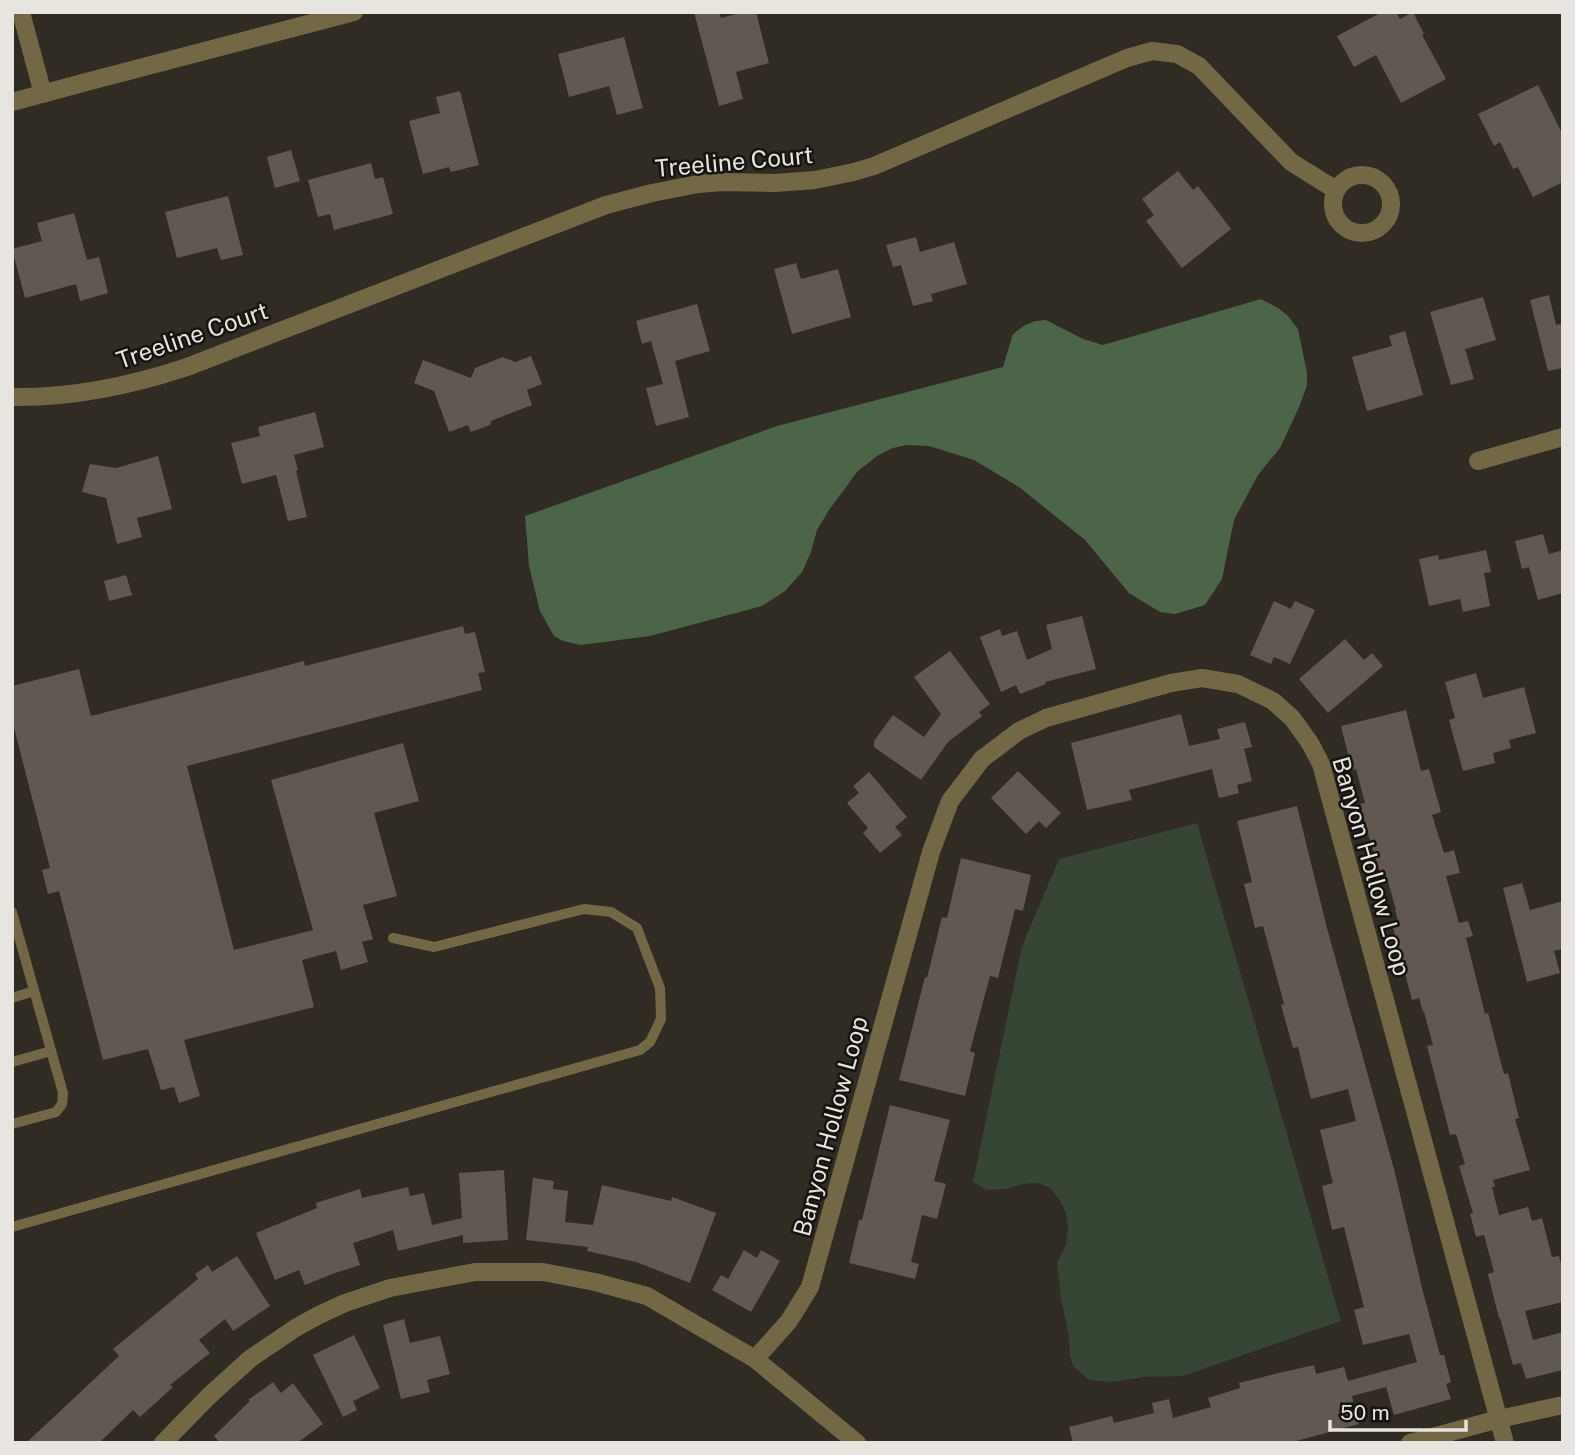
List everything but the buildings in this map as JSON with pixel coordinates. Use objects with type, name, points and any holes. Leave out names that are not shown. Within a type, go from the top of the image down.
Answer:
[{"type":"street","points":[[21,12],[43,94]]},
{"type":"street","points":[[12,102],[354,12]]},
{"type":"street","name":"Treeline Court","points":[[12,397],[59,396],[105,390],[156,377],[606,205],[652,192],[722,182],[775,183],[815,180],[864,169],[1127,58],[1152,51],[1177,54],[1199,66],[1292,162],[1336,190]]},
{"type":"street","points":[[1478,461],[1563,438]]},
{"type":"street","name":"Banyon Hollow Loop","points":[[755,1359],[789,1321],[810,1287],[931,852],[950,801],[982,759],[1019,731],[1037,722],[1171,683],[1202,678],[1238,684],[1273,701],[1292,718],[1321,764],[1505,1443]]},
{"type":"street","points":[[163,1443],[230,1376],[251,1358],[297,1327],[345,1303],[368,1295],[414,1282],[475,1272],[543,1272],[648,1296],[755,1359],[856,1443]]},
{"type":"street","points":[[1410,1443],[1563,1405]]},
{"type":"lane","points":[[12,1227],[639,1050],[650,1042],[661,1019],[660,988],[637,928],[611,912],[584,909],[434,947],[393,938]]},
{"type":"lane","points":[[12,912],[18,933],[17,949],[34,991],[63,1093],[62,1104],[55,1112],[12,1124]]},
{"type":"lane","points":[[12,998],[34,991]]},
{"type":"lane","points":[[12,1062],[51,1051]]},
{"type":"green space","points":[[1261,299],[1288,316],[1298,329],[1307,385],[1280,448],[1258,475],[1234,520],[1222,579],[1205,605],[1175,614],[1160,612],[1129,593],[1085,540],[1019,487],[974,460],[929,446],[907,445],[877,456],[857,472],[817,530],[802,572],[785,591],[762,606],[650,636],[581,645],[554,636],[540,611],[529,566],[525,516],[777,426],[1003,367],[1013,334],[1035,321],[1046,320],[1083,339],[1103,345]]},
{"type":"green space","points":[[1197,823],[1341,1321],[1183,1376],[1144,1377],[1112,1382],[1089,1380],[1073,1366],[1070,1356],[1057,1263],[1066,1245],[1068,1227],[1060,1200],[1050,1188],[1038,1183],[987,1190],[973,1182],[1022,946],[1059,859]]}]
